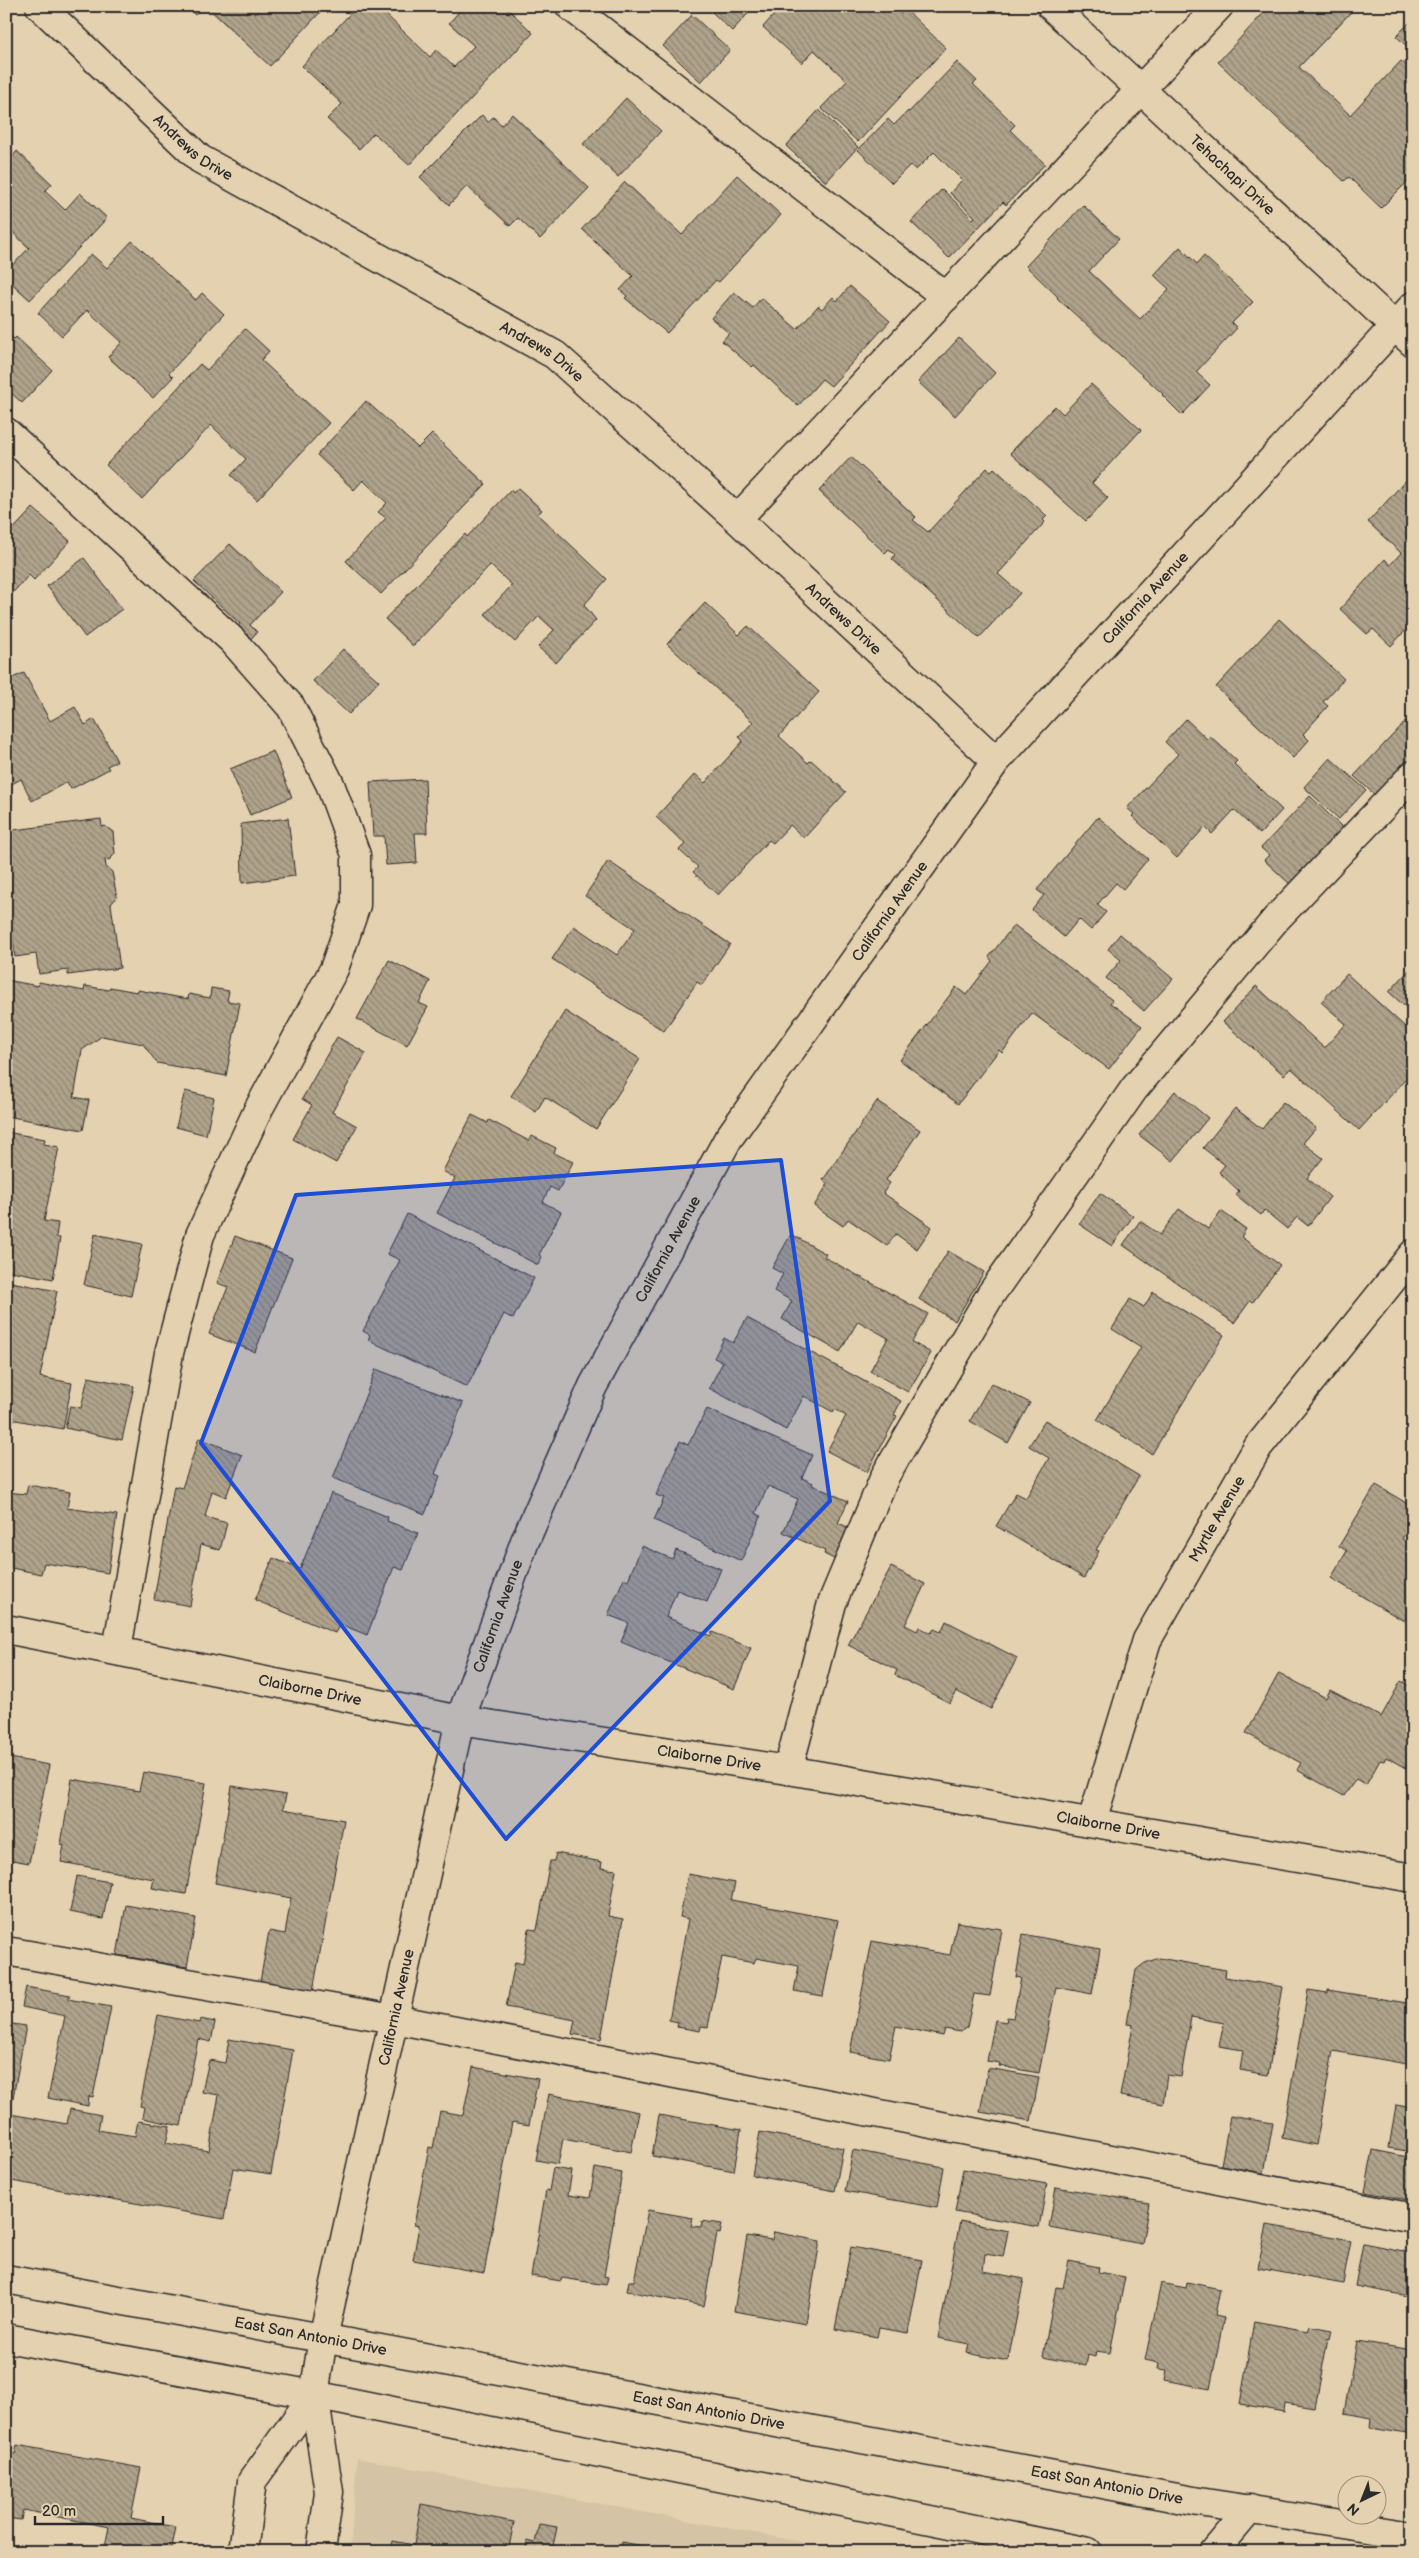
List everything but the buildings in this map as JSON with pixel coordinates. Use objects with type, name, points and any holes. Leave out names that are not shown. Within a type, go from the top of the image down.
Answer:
[{"type":"street","name":"Andrews Drive","points":[[40,6],[200,159],[556,355],[737,519],[996,761]]},
{"type":"street","points":[[570,6],[946,297]]},
{"type":"street","name":"Tehachapi Drive","points":[[1051,6],[1403,334]]},
{"type":"street","points":[[737,519],[1219,6]]},
{"type":"street","name":"California Avenue","points":[[321,2552],[329,2492],[314,2395],[323,2338],[460,1720],[525,1541],[593,1386],[723,1148],[996,761],[1403,334],[1413,306]]},
{"type":"street","points":[[6,432],[233,641],[290,707],[330,784],[356,855],[356,905],[334,969],[258,1110],[200,1235],[169,1354],[117,1649]]},
{"type":"street","points":[[788,1770],[832,1603],[885,1476],[991,1294],[1134,1089],[1276,919],[1413,775]]},
{"type":"street","name":"Myrtle Avenue","points":[[1092,1821],[1147,1640],[1258,1447],[1413,1254]]},
{"type":"street","name":"Claiborne Drive","points":[[6,1628],[460,1720],[788,1770],[1092,1821],[1411,1871]]},
{"type":"street","points":[[6,1951],[394,2019],[1413,2218]]},
{"type":"street","name":"East San Antonio Drive","points":[[6,2278],[1250,2509],[1413,2535]]},
{"type":"street","points":[[6,2338],[314,2395],[1088,2552]]},
{"type":"street","name":"California Avenue","points":[[243,2552],[252,2481],[314,2395]]},
{"type":"street","points":[[1214,2552],[1250,2509]]},
{"type":"highlighted area","points":[[781,1160],[830,1501],[506,1839],[201,1443],[296,1195]]},
{"type":"shaded area","points":[[357,2458],[854,2552],[350,2552]]}]
